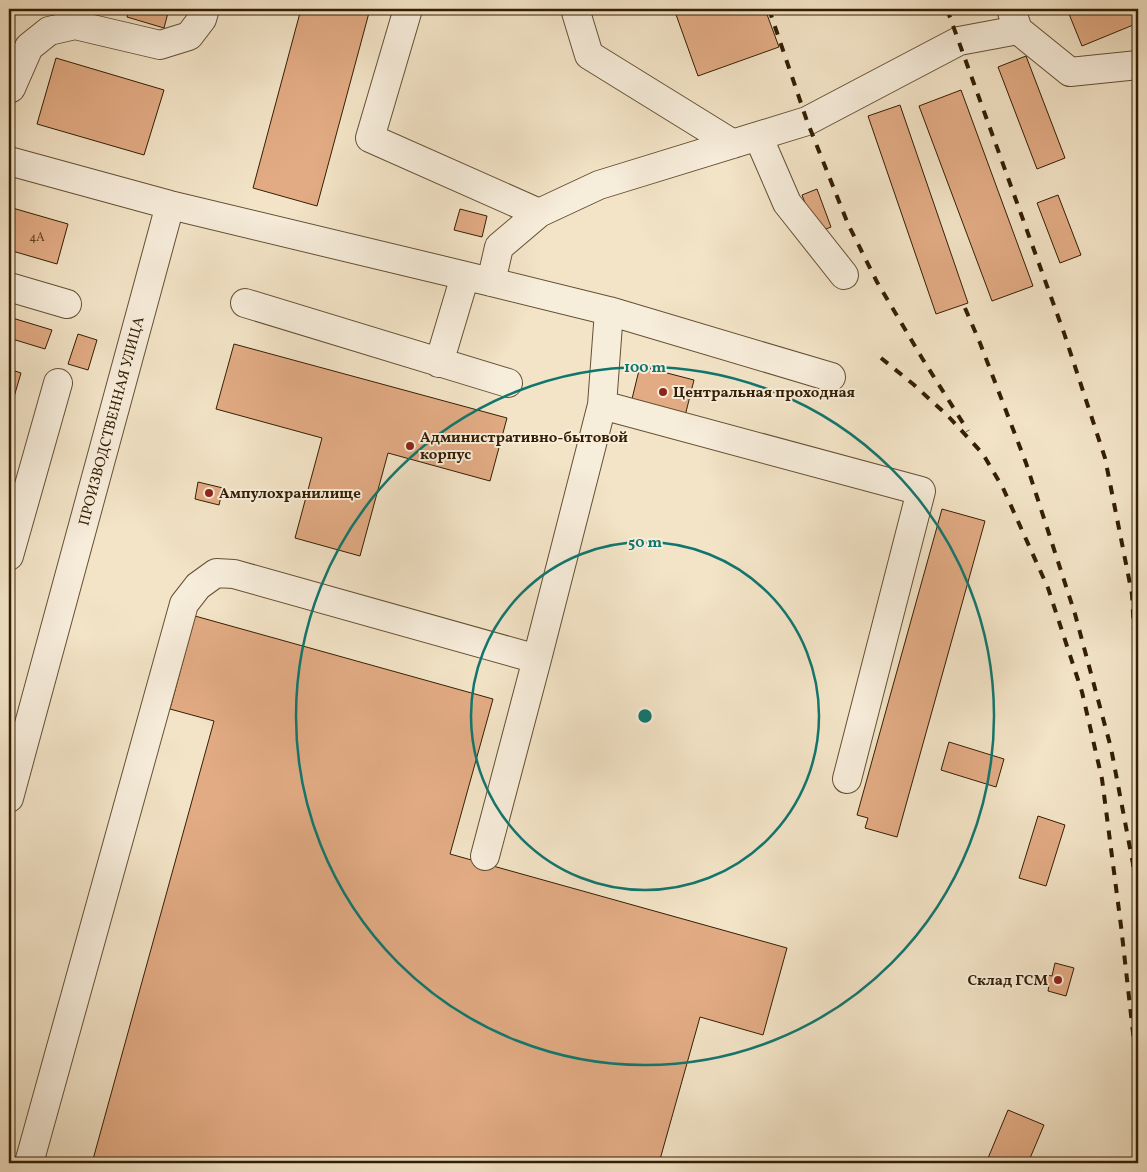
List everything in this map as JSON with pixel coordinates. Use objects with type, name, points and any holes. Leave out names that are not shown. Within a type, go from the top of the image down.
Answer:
[{"type":"street","points":[[9,89],[30,47],[48,31],[75,25],[160,44],[189,36],[202,18],[205,9]]},
{"type":"street","points":[[408,9],[370,138],[539,213]]},
{"type":"street","points":[[576,9],[589,55],[733,144]]},
{"type":"street","points":[[491,282],[499,247],[539,213],[599,185],[807,121],[959,41],[1014,19],[1070,72],[1138,66]]},
{"type":"street","points":[[758,136],[787,203],[844,275]]},
{"type":"street","points":[[9,161],[170,205],[608,312],[830,376]]},
{"type":"street","name":"ПРОИЗВОДСТВЕННАЯ УЛИЦА","points":[[9,798],[170,205]]},
{"type":"street","points":[[439,363],[465,276]]},
{"type":"street","points":[[9,287],[67,304]]},
{"type":"street","points":[[245,304],[508,383]]},
{"type":"street","points":[[485,856],[602,405],[608,312]]},
{"type":"street","points":[[9,556],[58,382]]},
{"type":"street","points":[[602,405],[920,491],[847,779]]},
{"type":"street","points":[[29,1163],[184,604],[198,586],[216,573],[234,574],[537,659]]},
{"type":"building","points":[[129,9],[169,9],[164,28],[127,17]]},
{"type":"building","points":[[301,9],[370,9],[317,206],[253,188]]},
{"type":"building","points":[[674,9],[765,9],[779,47],[698,76]]},
{"type":"building","points":[[1081,9],[1136,9],[1138,23],[1082,46],[1069,14]]},
{"type":"building","points":[[1026,56],[1065,158],[1037,169],[998,67]]},
{"type":"building","points":[[56,58],[164,90],[144,155],[37,124]]},
{"type":"building","points":[[961,90],[1033,286],[992,301],[919,106]]},
{"type":"building","points":[[900,105],[968,303],[936,314],[868,116]]},
{"type":"building","points":[[817,189],[831,227],[816,233],[802,195]]},
{"type":"building","points":[[1058,195],[1081,255],[1060,263],[1037,203]]},
{"type":"building","points":[[9,207],[68,224],[57,264],[9,250]]},
{"type":"building","points":[[460,209],[487,216],[482,237],[454,230]]},
{"type":"building","points":[[9,317],[52,330],[45,349],[9,338]]},
{"type":"building","points":[[78,334],[97,340],[88,370],[68,364]]},
{"type":"building","name":"Административно-бытовой корпус","points":[[234,344],[507,418],[490,481],[388,453],[360,556],[295,538],[322,438],[216,409]]},
{"type":"building","name":"Центральная проходная","points":[[640,366],[694,380],[685,416],[631,403]]},
{"type":"building","points":[[9,369],[21,373],[9,414]]},
{"type":"building","name":"Ампулохранилище","points":[[198,482],[223,488],[219,505],[195,499]]},
{"type":"building","points":[[942,509],[985,521],[897,837],[865,828],[868,818],[857,815]]},
{"type":"building","points":[[195,616],[493,699],[450,854],[787,948],[763,1035],[700,1017],[659,1163],[92,1163],[214,721],[170,709]]},
{"type":"building","points":[[949,742],[1004,759],[996,787],[941,770]]},
{"type":"building","points":[[1038,816],[1065,825],[1046,886],[1019,878]]},
{"type":"building","name":"Склад ГСМ","points":[[1055,963],[1074,968],[1066,996],[1048,991],[1049,985],[1044,983],[1046,975],[1052,976]]},
{"type":"building","points":[[1008,1110],[1044,1125],[1028,1163],[986,1163]]},
{"type":"railway","points":[[769,9],[807,121],[848,224],[877,282],[968,431]]},
{"type":"railway","points":[[947,9],[1064,333],[1105,458],[1132,594],[1138,704]]},
{"type":"railway","points":[[965,308],[1026,463],[1075,614],[1111,748],[1133,864],[1138,933]]},
{"type":"railway","points":[[881,358],[948,416],[983,454],[1003,488],[1048,588],[1082,692],[1102,779],[1138,1077]]},
{"type":"place","name":"Центральная проходная","points":[[663,392]]},
{"type":"place","name":"Административно-бытовой корпус","points":[[410,446]]},
{"type":"place","name":"Ампулохранилище","points":[[209,493]]},
{"type":"place","name":"Склад ГСМ","points":[[1058,980]]}]
